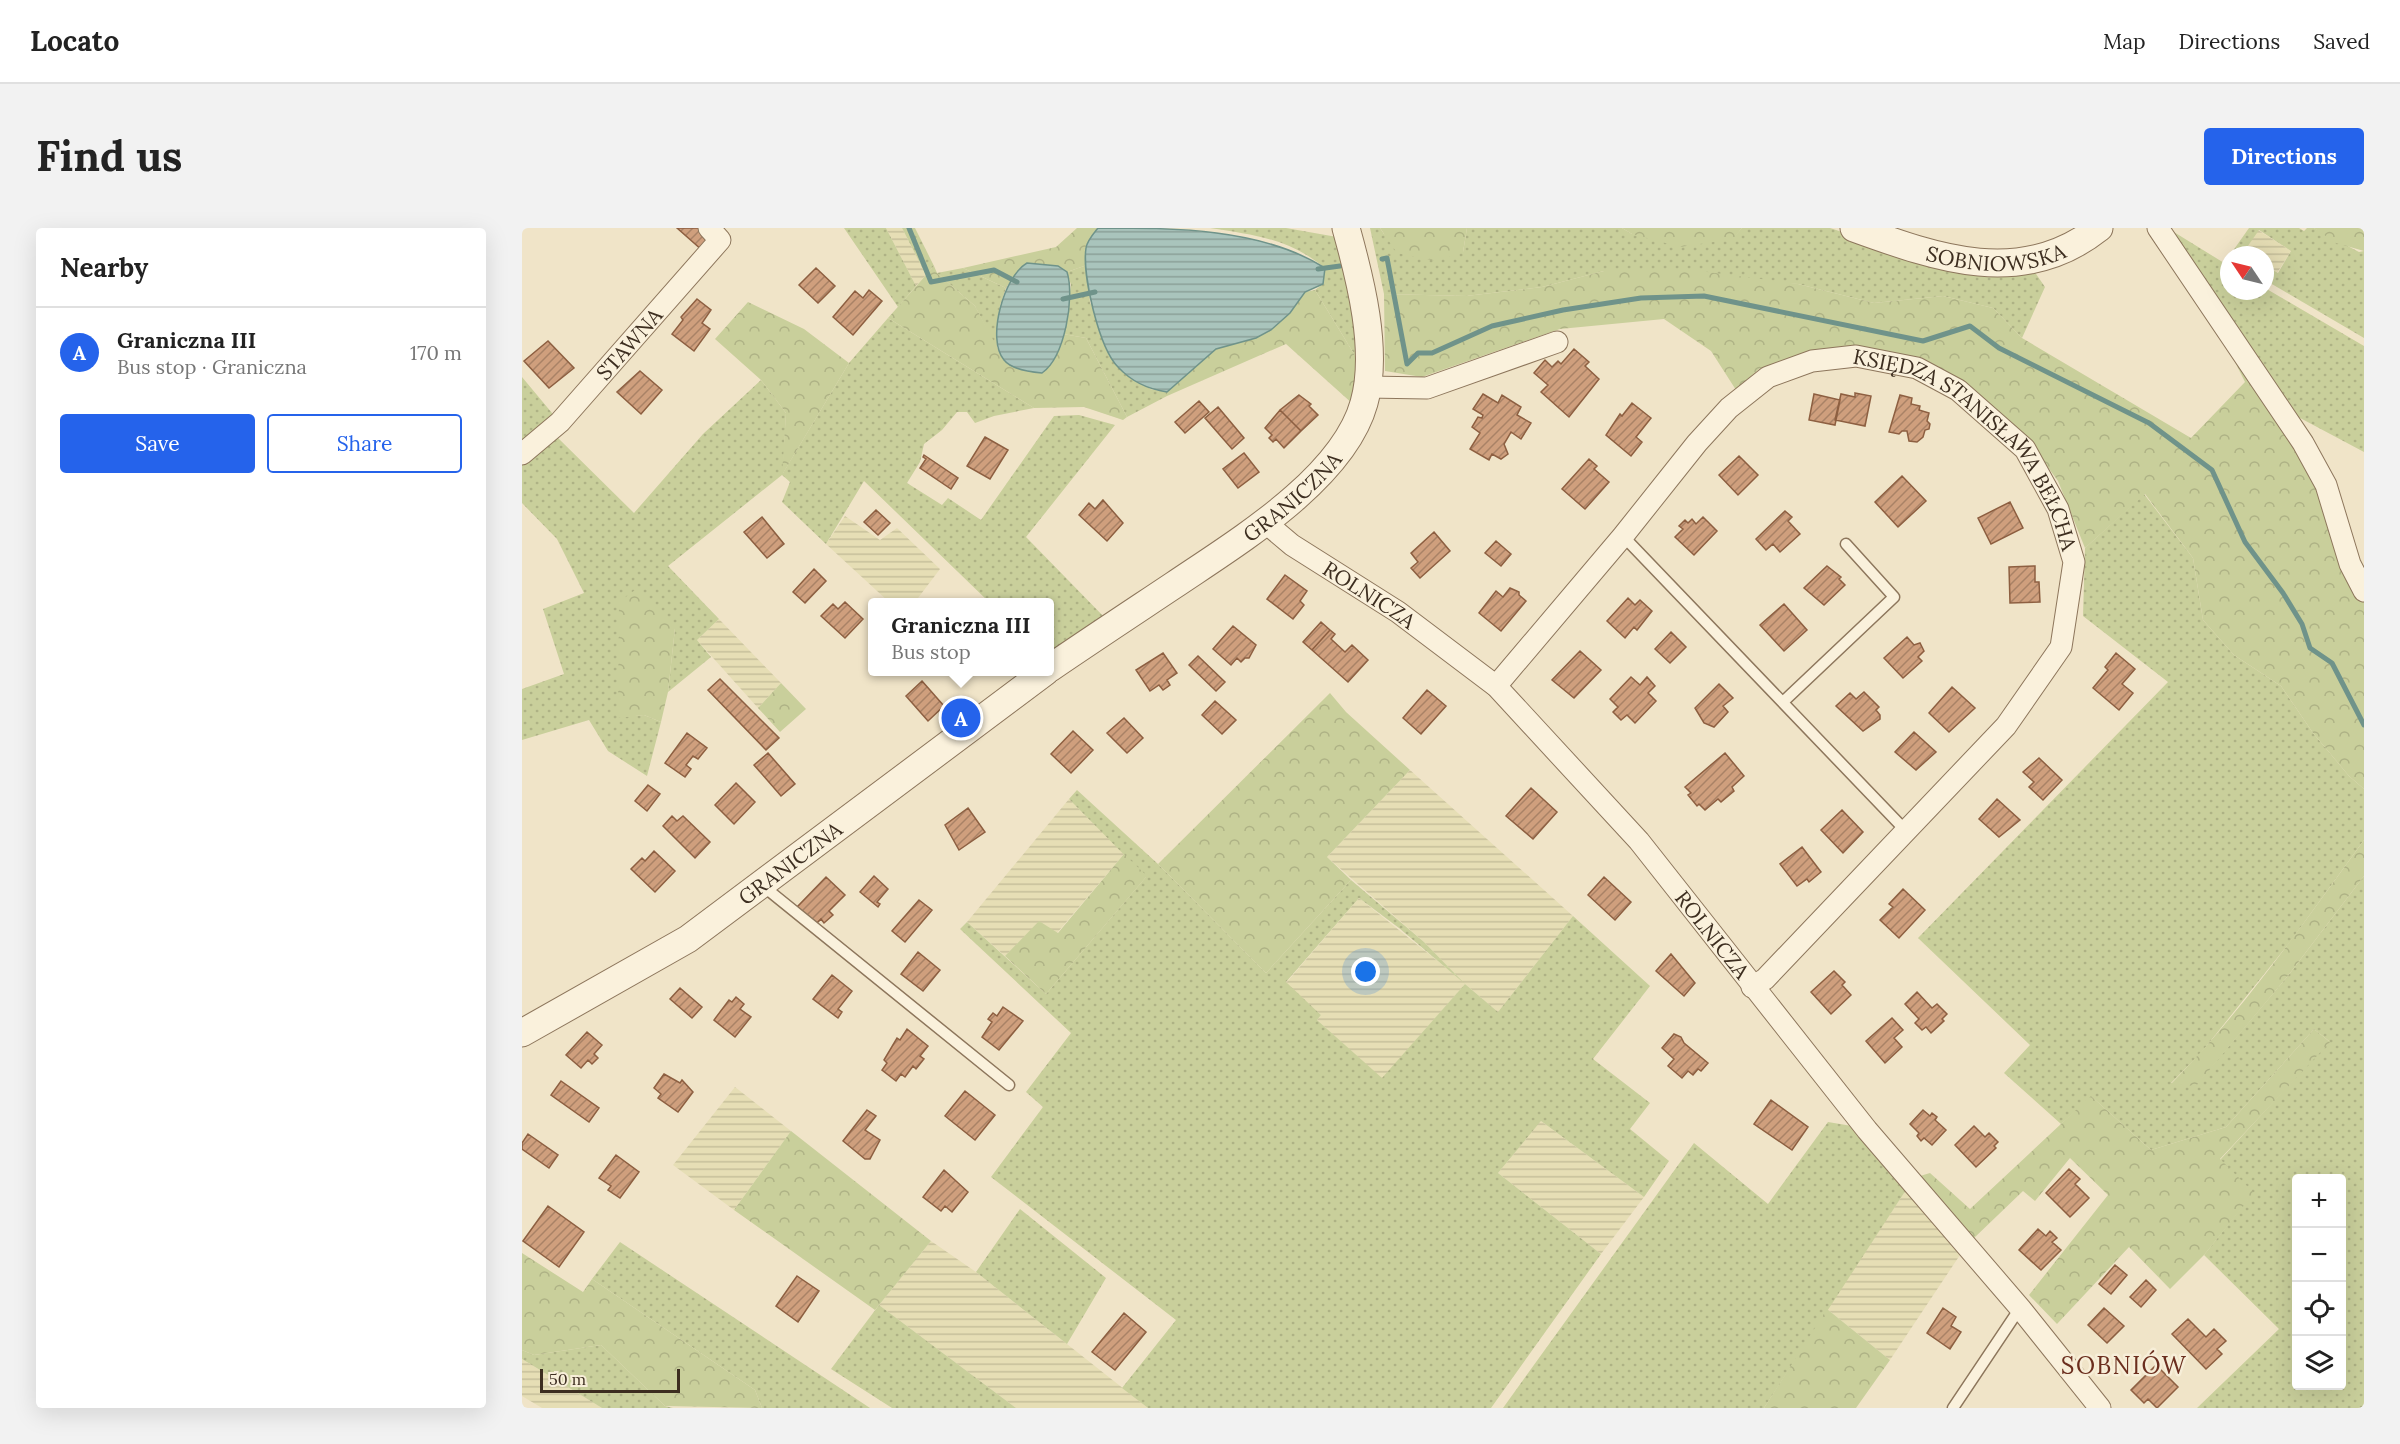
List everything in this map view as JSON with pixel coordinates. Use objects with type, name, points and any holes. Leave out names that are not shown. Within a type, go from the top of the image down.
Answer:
[{"type":"street","name":"STAWNA","points":[[522,454],[560,422],[720,240],[709,228]]},
{"type":"street","name":"GRANICZNA","points":[[1054,665],[1266,523],[1299,493],[1340,447],[1360,415],[1367,387],[1368,343],[1364,309],[1346,228]]},
{"type":"street","name":"SOBNIOWSKA","points":[[1854,228],[1950,260],[1982,263],[2016,263],[2050,256],[2087,238],[2099,228]]},
{"type":"street","points":[[2158,228],[2303,443],[2326,485],[2350,564],[2364,591]]},
{"type":"street","points":[[1367,387],[1427,388],[1557,342]]},
{"type":"street","name":"KSIĘDZA STANISŁAWA BEŁCHA","points":[[1496,686],[1623,536],[1697,443],[1729,408],[1768,377],[1812,361],[1856,356],[1917,368],[1958,390],[2025,449],[2058,509],[2074,562],[2061,647],[2006,726],[1908,832],[1765,979],[1752,987]]},
{"type":"street","name":"ROLNICZA","points":[[1266,523],[1292,544],[1398,612],[1496,686],[1639,841],[1752,987],[1889,1156],[2020,1308],[2100,1408]]},
{"type":"street","name":"GRANICZNA","points":[[526,1025],[688,939],[763,886],[1040,676]]},
{"type":"lane","points":[[1623,536],[1908,832]]},
{"type":"lane","points":[[1784,701],[1894,597],[1845,544]]},
{"type":"lane","points":[[763,886],[1010,1085]]},
{"type":"lane","points":[[1953,1408],[2020,1308]]},
{"type":"shaded area","points":[[886,228],[902,228],[926,275],[916,286]]},
{"type":"shaded area","points":[[2258,230],[2291,251],[2277,273],[2274,271],[2274,246],[2248,246]]},
{"type":"shaded area","points":[[845,516],[880,540],[897,528],[940,569],[918,598],[885,598],[826,544]]},
{"type":"shaded area","points":[[719,619],[781,683],[758,708],[697,640]]},
{"type":"shaded area","points":[[1410,770],[1573,916],[1498,1012],[1465,984],[1382,1079],[1317,1020],[1321,1015],[1286,983],[1359,898],[1460,979],[1424,942],[1327,857]]},
{"type":"shaded area","points":[[1069,799],[1124,854],[1057,933],[1039,922],[1005,956],[967,922]]},
{"type":"shaded area","points":[[735,1087],[791,1131],[734,1210],[673,1165]]},
{"type":"shaded area","points":[[1541,1121],[1644,1197],[1601,1254],[1498,1173]]},
{"type":"shaded area","points":[[1906,1190],[1960,1255],[1890,1360],[1827,1309]]},
{"type":"shaded area","points":[[931,1241],[976,1272],[1148,1408],[1016,1408],[879,1305]]},
{"type":"shaded area","points":[[522,1359],[602,1408],[542,1408],[522,1396]]},
{"type":"green space","points":[[844,228],[886,228],[916,286],[898,307]]},
{"type":"green space","points":[[902,228],[915,228],[934,266],[926,275]]},
{"type":"green space","points":[[1077,228],[1098,228],[1086,246],[1087,265],[1067,272],[1042,264],[1006,288],[963,268],[1056,247]]},
{"type":"green space","points":[[1210,228],[1286,228],[1337,237],[1351,297],[1359,362],[1315,290],[1323,284],[1325,268],[1298,250],[1270,239]]},
{"type":"green space","points":[[1370,228],[1380,228],[1384,234],[1463,252],[1467,228],[1622,228],[1632,234],[1732,239],[1742,228],[1830,228],[1961,271],[2034,271],[2045,287],[2022,338],[1993,308],[1943,296],[1874,303],[1798,284],[1604,271],[1542,287],[1466,296],[1384,294]]},
{"type":"green space","points":[[1380,228],[1467,228],[1463,252],[1437,261],[1397,253]]},
{"type":"green space","points":[[1622,228],[1742,228],[1733,239],[1680,247],[1632,234]]},
{"type":"green space","points":[[2249,228],[2299,228],[2304,231],[2307,228],[2314,228],[2359,252],[2364,251],[2364,338],[2274,285],[2274,271],[2278,273],[2291,251],[2259,230],[2248,246],[2236,246]]},
{"type":"green space","points":[[2314,228],[2364,228],[2364,251],[2336,243]]},
{"type":"green space","points":[[2169,229],[2220,260],[2220,300],[2274,300],[2274,293],[2364,346],[2364,452],[2285,410]]},
{"type":"green space","points":[[1087,265],[1090,303],[1150,389],[1167,392],[1167,396],[1127,417],[1086,338],[1063,334],[1071,285],[1067,272]]},
{"type":"green space","points":[[934,266],[937,273],[975,306],[1005,362],[1062,341],[1063,334],[1086,338],[1127,417],[1123,420],[1084,407],[1034,408],[888,318]]},
{"type":"green space","points":[[963,268],[1006,288],[1000,305],[997,350],[975,306],[937,273]]},
{"type":"green space","points":[[1692,270],[1798,284],[1874,303],[1943,296],[1993,308],[2022,338],[2191,438],[2245,382],[2235,362],[2243,369],[2303,454],[2364,600],[2364,789],[2349,776],[2313,733],[2281,686],[2234,655],[2203,620],[2193,558],[2145,494],[2085,548],[2058,481],[2025,436],[1963,381],[1812,351],[1759,369],[1736,390],[1711,351],[1664,319],[1560,329],[1422,377],[1385,371],[1384,294],[1466,296],[1542,287],[1604,271]]},
{"type":"green space","points":[[1315,290],[1359,362],[1354,405],[1286,344],[1167,396],[1167,392],[1216,349],[1256,338],[1305,292]]},
{"type":"green space","points":[[748,302],[804,329],[849,363],[782,475],[786,413],[761,380],[715,339]]},
{"type":"green space","points":[[888,318],[1034,408],[994,416],[975,423],[967,412],[957,412],[942,430],[924,444],[920,462],[907,483],[942,505],[948,498],[981,520],[1054,416],[1079,415],[1115,425],[1026,537],[1107,620],[1054,653],[1054,598],[985,598],[864,481],[826,544],[782,502],[790,482],[782,475],[668,566],[719,619],[697,640],[711,657],[668,692],[675,628],[618,717],[644,715],[661,722],[647,776],[608,751],[589,720],[522,740],[522,689],[564,674],[543,609],[584,593],[557,539],[522,503],[522,464],[557,437],[634,513],[703,434],[761,380],[786,413],[783,473],[849,363]]},
{"type":"green space","points":[[522,377],[557,419],[522,445]]},
{"type":"green space","points":[[2144,494],[2193,558],[2203,620],[2234,655],[2281,686],[2313,733],[2349,776],[2364,789],[2364,840],[2290,942],[2200,1054],[2171,1083],[2196,1085],[2287,977],[2364,876],[2364,1408],[2197,1408],[2279,1329],[2204,1255],[2253,1193],[2220,1160],[2329,1041],[2314,1029],[2226,1127],[2151,1150],[2092,1097],[2061,1124],[2004,1073],[2030,1045],[1918,938],[2168,682],[2083,616],[2085,548]]},
{"type":"green space","points":[[635,590],[675,628],[668,692],[661,722],[644,715],[618,718],[619,602]]},
{"type":"green space","points":[[781,683],[806,709],[780,732],[758,708]]},
{"type":"green space","points":[[1330,693],[1346,712],[1410,770],[1327,857],[1351,880],[1266,973],[1158,864]]},
{"type":"green space","points":[[1077,790],[1158,864],[1266,973],[1351,880],[1424,942],[1465,984],[1498,1012],[1573,916],[1650,986],[1593,1059],[1650,1103],[1630,1129],[1669,1161],[1644,1197],[1541,1121],[1498,1173],[1601,1254],[1491,1408],[1148,1408],[1122,1388],[1176,1320],[991,1177],[1043,1107],[1026,1092],[1071,1033],[960,929],[967,922],[1046,994],[1146,877],[1069,799]],"holes":[[[1359,898],[1399,928],[1465,984],[1382,1078],[1317,1020],[1321,1015],[1286,982]]]},
{"type":"green space","points":[[2364,840],[2364,876],[2287,977],[2196,1086],[2171,1084],[2248,996]]},
{"type":"green space","points":[[1124,854],[1147,876],[1046,994],[1005,956],[1039,921],[1058,933]]},
{"type":"green space","points":[[2314,1029],[2330,1042],[2220,1159],[2254,1193],[2204,1255],[2170,1289],[2129,1247],[2057,1324],[2029,1295],[2108,1195],[2070,1158],[2035,1201],[2023,1191],[1973,1239],[1920,1176],[1930,1173],[1970,1209],[2091,1096],[2151,1150],[2226,1127]]},
{"type":"green space","points":[[1828,1122],[1858,1127],[1906,1190],[1764,1408],[1503,1408],[1694,1143],[1768,1204]]},
{"type":"green space","points":[[791,1131],[931,1241],[875,1310],[734,1210]]},
{"type":"green space","points":[[1020,1209],[1106,1278],[1067,1344],[976,1272]]},
{"type":"green space","points":[[620,1242],[870,1408],[762,1408],[755,1390],[592,1279]]},
{"type":"green space","points":[[522,1253],[583,1292],[592,1279],[755,1390],[762,1408],[665,1406],[601,1345],[534,1355],[522,1350]]},
{"type":"green space","points":[[879,1305],[1016,1408],[892,1408],[831,1369]]},
{"type":"green space","points":[[1827,1309],[1890,1360],[1856,1408],[1764,1408]]},
{"type":"green space","points":[[601,1345],[665,1406],[673,1408],[602,1408],[522,1359],[522,1350],[534,1355]]},
{"type":"water","points":[[1098,228],[1187,230],[1246,238],[1274,245],[1325,268],[1323,284],[1305,292],[1290,313],[1271,330],[1256,338],[1216,349],[1167,392],[1160,391],[1140,384],[1123,372],[1111,358],[1104,344],[1089,293],[1085,260],[1087,245]]},
{"type":"water","points":[[1027,263],[1058,266],[1067,272],[1069,283],[1069,311],[1062,341],[1057,354],[1042,373],[1022,370],[1007,363],[999,350],[997,338],[997,324],[1005,294],[1011,281]]},
{"type":"building","points":[[677,228],[701,228],[713,239],[703,251]]},
{"type":"building","points":[[816,268],[835,286],[818,303],[799,285]]},
{"type":"building","points":[[869,290],[882,301],[853,335],[833,317],[855,291],[863,298]]},
{"type":"building","points":[[697,299],[711,310],[702,323],[710,329],[694,351],[672,334],[683,320],[681,317]]},
{"type":"building","points":[[548,341],[574,368],[549,388],[524,361]]},
{"type":"building","points":[[1574,349],[1589,362],[1585,366],[1599,379],[1569,417],[1541,392],[1548,385],[1534,373],[1545,360],[1552,367],[1558,361],[1561,364]]},
{"type":"building","points":[[640,371],[662,390],[641,414],[617,392]]},
{"type":"building","points":[[1855,393],[1871,396],[1865,426],[1835,420],[1841,394],[1855,397]]},
{"type":"building","points":[[1483,394],[1498,403],[1502,395],[1521,407],[1517,415],[1531,423],[1521,439],[1511,432],[1504,444],[1508,454],[1501,459],[1492,454],[1489,460],[1470,449],[1480,433],[1472,427],[1478,417],[1482,418],[1483,415],[1473,409]]},
{"type":"building","points":[[1814,394],[1840,400],[1835,425],[1809,420]]},
{"type":"building","points":[[1299,395],[1311,404],[1309,406],[1318,415],[1301,431],[1280,410]]},
{"type":"building","points":[[1900,395],[1912,398],[1911,404],[1920,406],[1919,410],[1929,413],[1927,421],[1930,424],[1929,429],[1925,430],[1923,437],[1917,442],[1909,441],[1907,431],[1899,434],[1889,432]]},
{"type":"building","points":[[1199,401],[1209,412],[1185,433],[1175,422]]},
{"type":"building","points":[[1632,403],[1651,418],[1636,437],[1642,442],[1631,456],[1606,435],[1620,414],[1622,416]]},
{"type":"building","points":[[1218,407],[1244,438],[1232,449],[1205,418]]},
{"type":"building","points":[[1280,410],[1301,431],[1284,448],[1276,439],[1273,442],[1269,438],[1272,435],[1265,428]]},
{"type":"building","points":[[985,437],[1008,450],[990,479],[967,466]]},
{"type":"building","points":[[1244,453],[1259,472],[1238,488],[1223,469]]},
{"type":"building","points":[[924,455],[958,478],[951,489],[920,468],[926,459]]},
{"type":"building","points":[[1739,456],[1758,475],[1738,495],[1719,475]]},
{"type":"building","points":[[1589,459],[1597,466],[1594,469],[1609,482],[1585,509],[1562,489]]},
{"type":"building","points":[[1902,476],[1926,501],[1898,527],[1875,502]]},
{"type":"building","points":[[1103,500],[1123,523],[1107,541],[1079,515],[1089,503],[1095,509]]},
{"type":"building","points":[[2010,502],[2023,528],[1991,544],[1978,518]]},
{"type":"building","points":[[876,510],[890,523],[878,535],[864,522]]},
{"type":"building","points":[[1785,511],[1792,517],[1788,521],[1800,534],[1780,552],[1773,544],[1766,550],[1756,539]]},
{"type":"building","points":[[762,517],[784,544],[767,558],[744,532]]},
{"type":"building","points":[[1703,517],[1717,531],[1694,555],[1675,537],[1683,529],[1679,526],[1685,520],[1688,523],[1692,519],[1696,524]]},
{"type":"building","points":[[1434,532],[1450,551],[1420,578],[1411,568],[1418,562],[1411,553]]},
{"type":"building","points":[[1496,541],[1511,554],[1501,566],[1485,553]]},
{"type":"building","points":[[1827,566],[1841,577],[1839,579],[1845,585],[1824,605],[1804,588]]},
{"type":"building","points":[[2035,566],[2035,582],[2039,582],[2040,602],[2010,603],[2009,567]]},
{"type":"building","points":[[814,569],[826,581],[805,603],[793,592]]},
{"type":"building","points":[[1285,575],[1307,591],[1300,601],[1304,605],[1293,619],[1267,599]]},
{"type":"building","points":[[1510,588],[1519,592],[1519,595],[1526,601],[1501,631],[1479,613],[1496,591],[1503,597]]},
{"type":"building","points":[[1628,598],[1635,605],[1640,600],[1652,611],[1637,630],[1634,627],[1625,638],[1607,621]]},
{"type":"building","points":[[845,602],[863,619],[845,638],[821,616],[833,604],[838,609]]},
{"type":"building","points":[[1784,604],[1807,630],[1784,651],[1760,625]]},
{"type":"building","points":[[1321,622],[1330,630],[1312,650],[1303,642]]},
{"type":"building","points":[[1233,626],[1256,645],[1249,658],[1241,662],[1237,658],[1231,665],[1213,649]]},
{"type":"building","points":[[1330,630],[1335,634],[1331,639],[1345,652],[1352,645],[1368,660],[1348,682],[1312,650]]},
{"type":"building","points":[[1671,632],[1686,647],[1670,663],[1655,649]]},
{"type":"building","points":[[1907,637],[1914,645],[1920,643],[1924,651],[1918,657],[1922,661],[1903,678],[1884,658]]},
{"type":"building","points":[[1580,651],[1601,670],[1574,698],[1552,680]]},
{"type":"building","points":[[1163,653],[1177,673],[1167,680],[1170,685],[1163,690],[1159,685],[1150,691],[1136,670]]},
{"type":"building","points":[[2116,653],[2135,669],[2122,684],[2133,693],[2119,710],[2093,688],[2108,670],[2105,667]]},
{"type":"building","points":[[1198,656],[1225,682],[1216,691],[1189,665]]},
{"type":"building","points":[[1631,677],[1640,685],[1647,677],[1655,686],[1648,693],[1656,701],[1635,723],[1627,715],[1621,720],[1613,712],[1618,707],[1610,699]]},
{"type":"building","points":[[720,679],[779,738],[766,750],[708,690]]},
{"type":"building","points":[[922,681],[944,706],[928,721],[906,696]]},
{"type":"building","points":[[1719,684],[1733,698],[1723,706],[1728,712],[1714,727],[1704,723],[1695,708]]},
{"type":"building","points":[[1952,687],[1975,708],[1949,732],[1929,713]]},
{"type":"building","points":[[1427,690],[1446,706],[1421,734],[1403,718]]},
{"type":"building","points":[[1864,692],[1879,707],[1876,710],[1880,719],[1863,731],[1836,706],[1850,693],[1856,699]]},
{"type":"building","points":[[1215,701],[1236,720],[1222,734],[1202,715]]},
{"type":"building","points":[[1124,718],[1143,738],[1127,753],[1107,733]]},
{"type":"building","points":[[1073,731],[1093,750],[1071,773],[1051,754]]},
{"type":"building","points":[[1914,732],[1936,752],[1916,770],[1895,752]]},
{"type":"building","points":[[687,733],[707,748],[698,759],[693,756],[686,765],[691,769],[685,777],[665,763]]},
{"type":"building","points":[[768,753],[795,784],[781,796],[754,765]]},
{"type":"building","points":[[1725,753],[1744,776],[1732,787],[1734,791],[1721,802],[1718,799],[1705,810],[1699,804],[1697,806],[1688,795],[1691,793],[1685,787]]},
{"type":"building","points":[[2039,758],[2062,780],[2043,800],[2029,787],[2034,782],[2023,772]]},
{"type":"building","points":[[736,783],[755,802],[734,824],[715,805]]},
{"type":"building","points":[[648,785],[660,794],[647,811],[635,801]]},
{"type":"building","points":[[1531,788],[1557,812],[1533,839],[1506,816]]},
{"type":"building","points":[[1997,799],[2020,820],[1999,837],[1979,819]]},
{"type":"building","points":[[968,808],[985,832],[959,850],[945,825]]},
{"type":"building","points":[[1842,810],[1863,832],[1843,853],[1821,830]]},
{"type":"building","points":[[672,816],[677,821],[683,816],[710,842],[695,858],[663,826]]},
{"type":"building","points":[[1802,847],[1821,872],[1809,882],[1807,879],[1797,886],[1780,864]]},
{"type":"building","points":[[654,851],[675,871],[655,892],[631,869],[642,858],[645,861]]},
{"type":"building","points":[[874,876],[888,889],[877,902],[880,904],[878,907],[860,892]]},
{"type":"building","points":[[826,877],[845,895],[829,911],[833,915],[824,923],[821,919],[815,925],[797,907]]},
{"type":"building","points":[[1604,877],[1631,902],[1615,920],[1588,895]]},
{"type":"building","points":[[1903,889],[1925,910],[1899,938],[1880,920],[1893,907],[1889,904]]},
{"type":"building","points":[[919,900],[932,910],[905,942],[892,931]]},
{"type":"building","points":[[918,952],[940,970],[923,991],[901,974]]},
{"type":"building","points":[[1671,954],[1695,983],[1684,996],[1656,971]]},
{"type":"building","points":[[1834,971],[1845,982],[1842,985],[1851,995],[1831,1014],[1811,992]]},
{"type":"building","points":[[832,975],[852,991],[838,1009],[842,1012],[838,1018],[813,999]]},
{"type":"building","points":[[680,988],[702,1007],[692,1018],[670,999]]},
{"type":"building","points":[[1917,992],[1932,1008],[1937,1004],[1947,1014],[1942,1019],[1944,1021],[1931,1033],[1926,1027],[1922,1030],[1915,1023],[1919,1019],[1905,1004]]},
{"type":"building","points":[[736,997],[744,1004],[740,1009],[751,1017],[735,1037],[714,1020],[729,1000],[732,1002]]},
{"type":"building","points":[[1003,1007],[1023,1021],[999,1050],[982,1037],[992,1022],[988,1019],[993,1013],[997,1016]]},
{"type":"building","points":[[1892,1018],[1903,1030],[1894,1038],[1902,1047],[1885,1063],[1866,1041]]},
{"type":"building","points":[[907,1029],[928,1046],[920,1056],[924,1059],[916,1069],[913,1066],[905,1077],[901,1074],[896,1081],[882,1070],[887,1063],[884,1060],[897,1038],[900,1040]]},
{"type":"building","points":[[587,1032],[602,1045],[594,1054],[598,1058],[592,1064],[588,1060],[581,1068],[566,1055]]},
{"type":"building","points":[[1674,1034],[1681,1037],[1684,1043],[1708,1063],[1701,1071],[1698,1069],[1693,1075],[1688,1071],[1682,1078],[1668,1066],[1674,1059],[1662,1048]]},
{"type":"building","points":[[664,1074],[680,1083],[682,1080],[693,1092],[678,1112],[658,1098],[661,1094],[654,1088]]},
{"type":"building","points":[[561,1081],[599,1108],[589,1122],[551,1095]]},
{"type":"building","points":[[965,1091],[995,1115],[975,1140],[945,1116]]},
{"type":"building","points":[[1771,1100],[1808,1127],[1792,1150],[1754,1124]]},
{"type":"building","points":[[867,1110],[876,1116],[865,1130],[880,1140],[870,1159],[865,1159],[843,1141]]},
{"type":"building","points":[[1923,1110],[1930,1116],[1932,1113],[1937,1117],[1935,1120],[1946,1130],[1932,1145],[1924,1138],[1921,1141],[1917,1136],[1919,1133],[1910,1124]]},
{"type":"building","points":[[1974,1126],[1985,1137],[1989,1133],[1998,1142],[1994,1146],[1996,1148],[1976,1167],[1955,1145]]},
{"type":"building","points":[[528,1134],[558,1155],[549,1168],[522,1149],[522,1143]]},
{"type":"building","points":[[616,1155],[639,1172],[620,1198],[608,1190],[611,1186],[599,1178]]},
{"type":"building","points":[[2069,1169],[2080,1179],[2075,1184],[2089,1198],[2070,1217],[2046,1193]]},
{"type":"building","points":[[944,1170],[968,1192],[952,1212],[945,1206],[941,1211],[923,1197]]},
{"type":"building","points":[[548,1206],[584,1232],[559,1267],[523,1241]]},
{"type":"building","points":[[2038,1229],[2046,1236],[2050,1231],[2057,1238],[2052,1242],[2061,1250],[2041,1270],[2019,1250]]},
{"type":"building","points":[[2115,1265],[2127,1275],[2111,1294],[2099,1284]]},
{"type":"building","points":[[797,1276],[819,1291],[798,1322],[776,1306]]},
{"type":"building","points":[[2146,1280],[2156,1290],[2141,1307],[2130,1297]]},
{"type":"building","points":[[1943,1308],[1956,1317],[1951,1326],[1961,1332],[1950,1349],[1927,1333]]},
{"type":"building","points":[[2104,1308],[2124,1326],[2107,1343],[2088,1325]]},
{"type":"building","points":[[1124,1313],[1146,1332],[1115,1370],[1092,1352]]},
{"type":"building","points":[[2188,1319],[2206,1337],[2214,1329],[2226,1341],[2217,1349],[2222,1354],[2206,1369],[2172,1334]]},
{"type":"building","points":[[2156,1365],[2178,1387],[2157,1408],[2148,1399],[2144,1403],[2131,1390]]},
{"type":"waterway","points":[[909,228],[931,282],[994,270],[1017,282]]},
{"type":"waterway","points":[[1382,259],[1387,258],[1407,364],[1418,353],[1432,353],[1492,326],[1563,310],[1641,298],[1704,296],[1923,341],[1970,326],[1999,348],[2149,423],[2212,470],[2245,542],[2283,593],[2302,624],[2310,648],[2332,663],[2364,725]]},
{"type":"waterway","points":[[1318,269],[1340,266]]},
{"type":"waterway","points":[[1063,299],[1095,292]]},
{"type":"place","name":"Graniczna III","points":[[961,718]]},
{"type":"district","name":"SOBNIÓW","points":[[2124,1365]]}]
